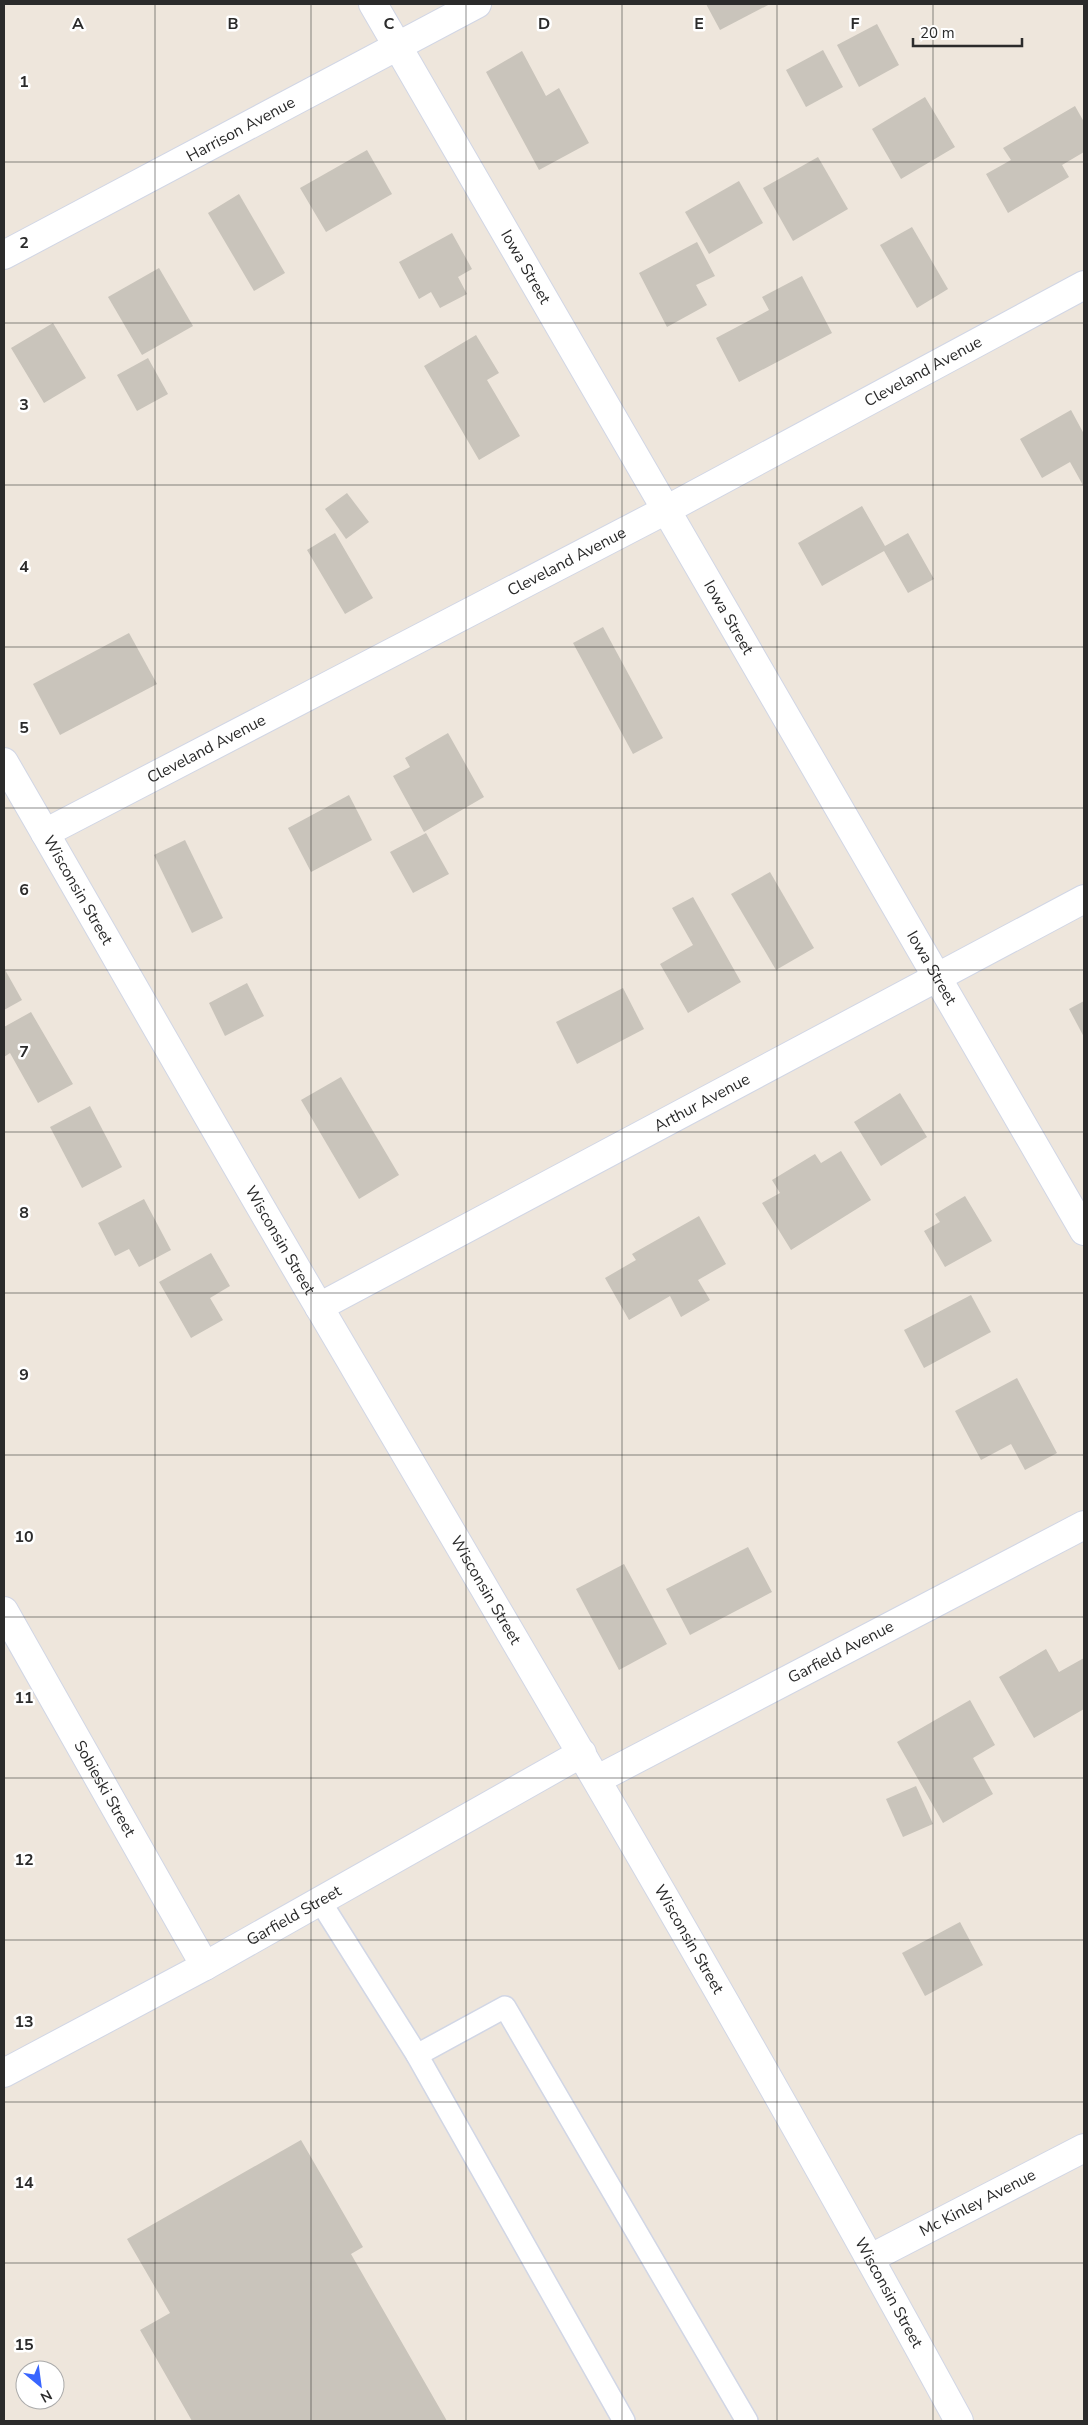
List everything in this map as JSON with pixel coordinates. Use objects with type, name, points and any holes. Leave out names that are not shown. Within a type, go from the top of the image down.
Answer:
[{"type":"street","name":"Iowa Street","points":[[373,4],[936,978],[1082,1221]]},
{"type":"street","name":"Harrison Avenue","points":[[4,255],[477,4]]},
{"type":"street","name":"Cleveland Avenue","points":[[45,833],[666,510],[1084,285]]},
{"type":"street","name":"Wisconsin Street","points":[[4,762],[319,1307],[598,1779],[870,2258],[959,2421]]},
{"type":"street","name":"Arthur Avenue","points":[[319,1307],[1084,899]]},
{"type":"street","name":"Garfield Avenue","points":[[598,1779],[1084,1525]]},
{"type":"street","name":"Sobieski Street","points":[[4,1612],[205,1966]]},
{"type":"street","name":"Garfield Street","points":[[4,2073],[205,1966],[582,1753]]},
{"type":"street","name":"Mc Kinley Avenue","points":[[870,2258],[1084,2148]]},
{"type":"lane","points":[[320,1901],[417,2055],[624,2421]]},
{"type":"lane","points":[[417,2055],[505,2007],[746,2421]]},
{"type":"building","points":[[706,4],[770,4],[720,30]]},
{"type":"building","points":[[877,24],[899,65],[859,87],[837,45]]},
{"type":"building","points":[[823,50],[843,87],[806,107],[786,70]]},
{"type":"building","points":[[522,51],[546,96],[559,88],[589,143],[539,170],[486,72]]},
{"type":"building","points":[[925,97],[955,147],[901,179],[872,129]]},
{"type":"building","points":[[1075,106],[1084,122],[1084,152],[1062,165],[1069,177],[1008,213],[986,174],[1011,160],[1003,148]]},
{"type":"building","points":[[367,150],[392,194],[326,232],[300,188]]},
{"type":"building","points":[[818,157],[848,209],[793,241],[763,188]]},
{"type":"building","points":[[739,181],[763,223],[709,254],[685,212]]},
{"type":"building","points":[[239,194],[285,273],[254,291],[208,213]]},
{"type":"building","points":[[912,227],[948,289],[917,308],[880,245]]},
{"type":"building","points":[[452,233],[472,269],[458,277],[467,294],[440,308],[431,292],[419,299],[399,262]]},
{"type":"building","points":[[697,242],[715,276],[696,285],[707,305],[667,327],[639,273]]},
{"type":"building","points":[[159,268],[193,326],[142,355],[108,297]]},
{"type":"building","points":[[802,276],[832,333],[739,382],[716,338],[769,310],[762,297]]},
{"type":"building","points":[[53,323],[86,378],[44,403],[11,348]]},
{"type":"building","points":[[476,335],[499,373],[487,380],[520,436],[479,460],[424,366]]},
{"type":"building","points":[[148,358],[168,394],[137,411],[117,375]]},
{"type":"building","points":[[1071,410],[1084,434],[1084,487],[1070,462],[1042,478],[1020,439]]},
{"type":"building","points":[[347,493],[369,522],[346,539],[325,509]]},
{"type":"building","points":[[862,506],[885,546],[908,533],[934,579],[908,593],[884,551],[822,586],[798,543]]},
{"type":"building","points":[[335,533],[373,598],[345,614],[307,550]]},
{"type":"building","points":[[603,627],[663,738],[633,754],[573,643]]},
{"type":"building","points":[[129,633],[157,684],[60,735],[33,684]]},
{"type":"building","points":[[448,733],[484,797],[424,832],[393,776],[410,767],[405,758]]},
{"type":"building","points":[[349,795],[372,840],[311,872],[288,828]]},
{"type":"building","points":[[426,833],[449,874],[413,893],[390,852]]},
{"type":"building","points":[[185,840],[223,918],[192,933],[154,855]]},
{"type":"building","points":[[770,872],[814,948],[776,970],[731,894]]},
{"type":"building","points":[[693,897],[741,982],[688,1013],[660,964],[693,945],[672,908]]},
{"type":"building","points":[[4,968],[22,1000],[4,1010]]},
{"type":"building","points":[[247,983],[264,1016],[225,1036],[209,1003]]},
{"type":"building","points":[[623,988],[644,1029],[577,1064],[556,1022]]},
{"type":"building","points":[[1084,1001],[1084,1037],[1069,1009]]},
{"type":"building","points":[[31,1012],[73,1084],[38,1103],[10,1053],[4,1057],[4,1027]]},
{"type":"building","points":[[341,1077],[399,1175],[359,1199],[301,1100]]},
{"type":"building","points":[[900,1093],[927,1137],[881,1166],[854,1122]]},
{"type":"building","points":[[90,1106],[122,1167],[82,1188],[50,1127]]},
{"type":"building","points":[[841,1151],[871,1200],[791,1250],[762,1203],[780,1193],[772,1180],[815,1154],[821,1163]]},
{"type":"building","points":[[965,1196],[992,1241],[945,1267],[924,1231],[940,1222],[935,1214]]},
{"type":"building","points":[[144,1199],[171,1250],[139,1267],[129,1249],[115,1256],[98,1223]]},
{"type":"building","points":[[699,1216],[726,1264],[698,1280],[710,1300],[681,1317],[670,1296],[629,1320],[605,1278],[636,1260],[632,1254]]},
{"type":"building","points":[[211,1253],[230,1286],[210,1298],[223,1320],[191,1338],[159,1282]]},
{"type":"building","points":[[971,1295],[991,1332],[924,1368],[904,1330]]},
{"type":"building","points":[[1017,1378],[1057,1453],[1025,1470],[1011,1444],[981,1460],[955,1411]]},
{"type":"building","points":[[748,1547],[772,1592],[690,1635],[666,1589]]},
{"type":"building","points":[[624,1564],[667,1644],[619,1670],[576,1589]]},
{"type":"building","points":[[1046,1649],[1059,1672],[1084,1658],[1084,1709],[1034,1738],[999,1677]]},
{"type":"building","points":[[970,1700],[995,1745],[973,1758],[993,1794],[943,1823],[897,1742]]},
{"type":"building","points":[[916,1786],[933,1824],[903,1837],[886,1799]]},
{"type":"building","points":[[960,1922],[983,1965],[925,1996],[902,1953]]},
{"type":"building","points":[[301,2140],[363,2247],[351,2254],[447,2421],[192,2421],[140,2330],[170,2313],[127,2239]]}]
